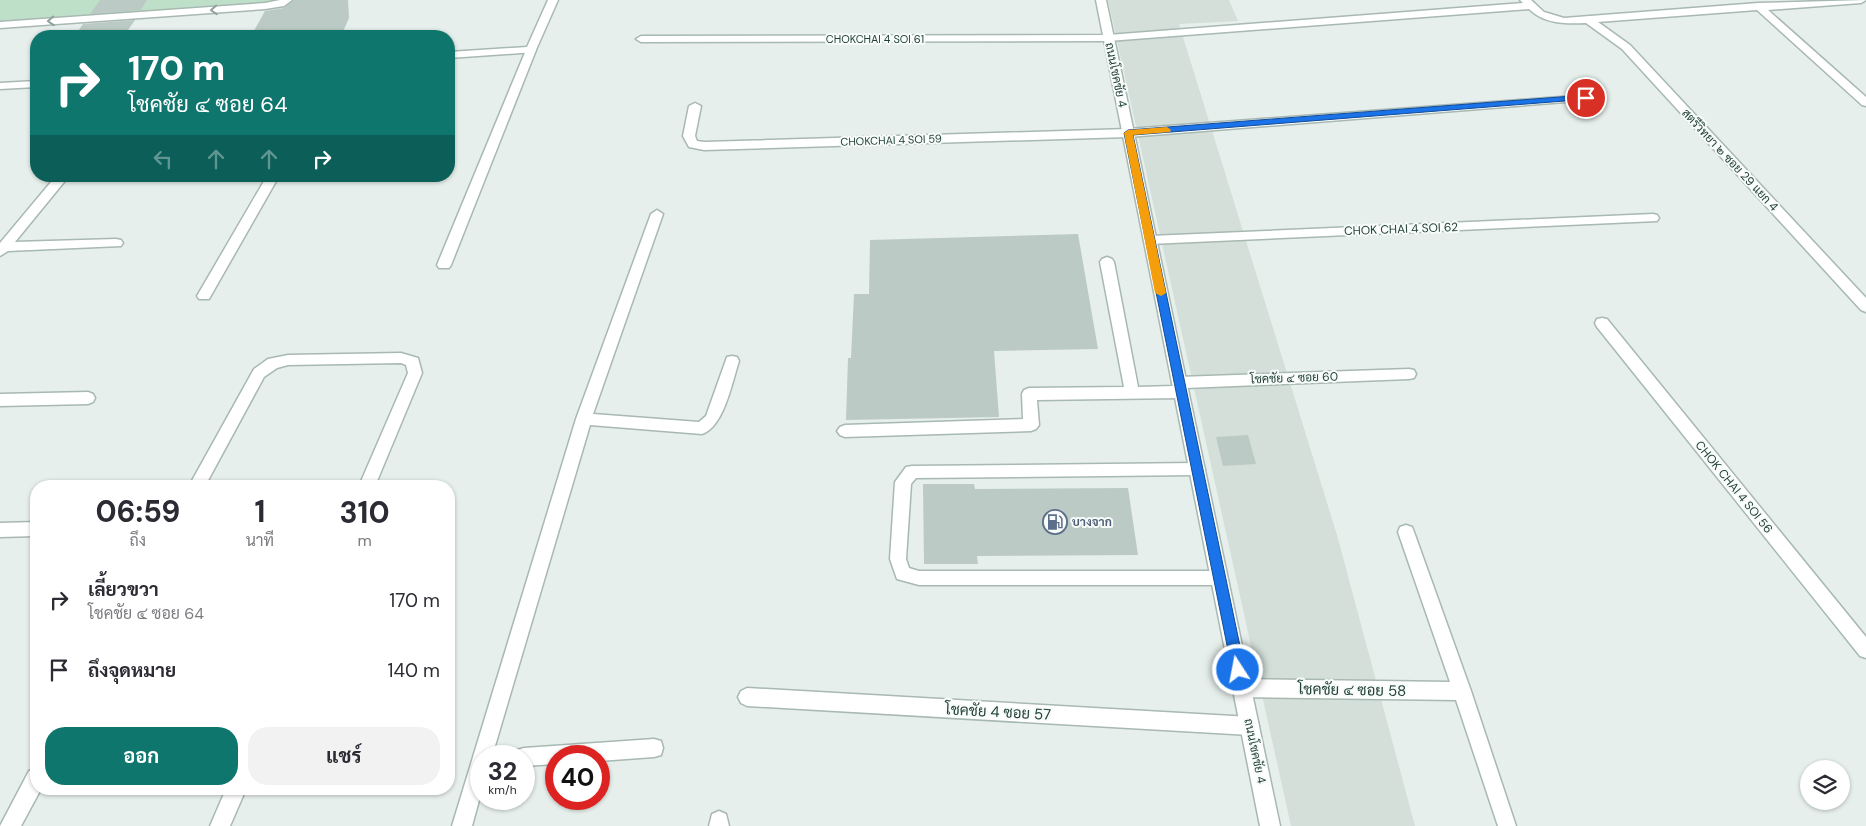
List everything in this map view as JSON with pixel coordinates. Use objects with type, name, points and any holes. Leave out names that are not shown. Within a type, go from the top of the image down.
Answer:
[{"type":"street","points":[[0,25],[265,6],[280,4],[287,0]]},
{"type":"street","points":[[444,265],[553,0]]},
{"type":"street","name":"ถนนโชคชัย 4","points":[[1101,0],[1270,826]]},
{"type":"street","points":[[1527,3],[1540,14],[1555,20],[1589,20],[1758,6],[1861,0]]},
{"type":"street","name":"CHOKCHAI 4 SOI 61","points":[[641,39],[1108,38],[1527,3]]},
{"type":"street","points":[[1758,6],[1866,103]]},
{"type":"street","name":"สตรีวิทยา ๒ ซอย 29 แยก 4","points":[[1589,20],[1626,48],[1866,307]]},
{"type":"street","points":[[455,55],[531,50]]},
{"type":"street","points":[[0,86],[30,84]]},
{"type":"street","points":[[1128,133],[1586,98]]},
{"type":"street","name":"CHOKCHAI 4 SOI 59","points":[[695,106],[689,136],[693,144],[704,146],[1128,133]]},
{"type":"street","points":[[2,250],[58,182]]},
{"type":"street","points":[[204,296],[270,182]]},
{"type":"street","points":[[485,745],[584,419],[657,214]]},
{"type":"street","name":"CHOK CHAI 4 SOI 62","points":[[1150,240],[1653,218]]},
{"type":"street","points":[[2,250],[116,243]]},
{"type":"street","points":[[1107,262],[1132,393]]},
{"type":"street","name":"CHOK CHAI 4 SOI 56","points":[[1602,324],[1866,650]]},
{"type":"street","points":[[200,480],[259,373],[273,362],[288,360],[401,358],[413,362],[416,373],[370,480]]},
{"type":"street","points":[[584,419],[702,428],[712,419],[732,361]]},
{"type":"street","name":"โชคชัย ๔ ซอย 60","points":[[845,431],[1031,424],[1029,394],[1132,393],[1180,388],[1409,374]]},
{"type":"street","points":[[0,400],[88,398]]},
{"type":"street","points":[[1197,469],[912,472],[903,482],[898,559],[903,574],[919,578],[1219,578]]},
{"type":"street","points":[[0,530],[30,528]]},
{"type":"street","points":[[1406,532],[1507,824]]},
{"type":"street","name":"โชคชัย ๔ ซอย 58","points":[[1242,688],[1462,691]]},
{"type":"street","name":"โชคชัย 4 ซอย 57","points":[[747,697],[1250,726]]},
{"type":"street","points":[[535,756],[654,748]]},
{"type":"street","points":[[10,826],[30,789]]},
{"type":"street","points":[[220,826],[233,795]]},
{"type":"street","points":[[462,826],[470,798]]},
{"type":"shaded area","points":[[1108,0],[1229,0],[1238,21],[1179,24],[1337,535],[1415,826],[1291,826]]},
{"type":"green space","points":[[0,0],[285,0],[281,5],[0,25]]},
{"type":"building","points":[[100,0],[147,0],[141,10],[90,14]]},
{"type":"building","points":[[294,0],[348,0],[349,18],[344,30],[254,30],[265,11],[284,8]]},
{"type":"building","points":[[135,20],[128,30],[79,30],[83,24]]},
{"type":"building","points":[[1078,234],[1098,349],[994,351],[999,417],[846,420],[848,358],[851,358],[854,294],[869,294],[870,240]]},
{"type":"building","points":[[1248,435],[1256,464],[1223,466],[1216,437]]},
{"type":"building","name":"บางจาก","points":[[923,484],[974,484],[975,489],[1128,488],[1138,555],[977,556],[978,564],[924,564]]},
{"type":"slow traffic","points":[[1161,293],[1128,133],[1167,130]]},
{"type":"place","name":"บางจาก","points":[[1055,522]]},
{"type":"route","points":[[1238,670],[1128,133],[1586,98]]}]
